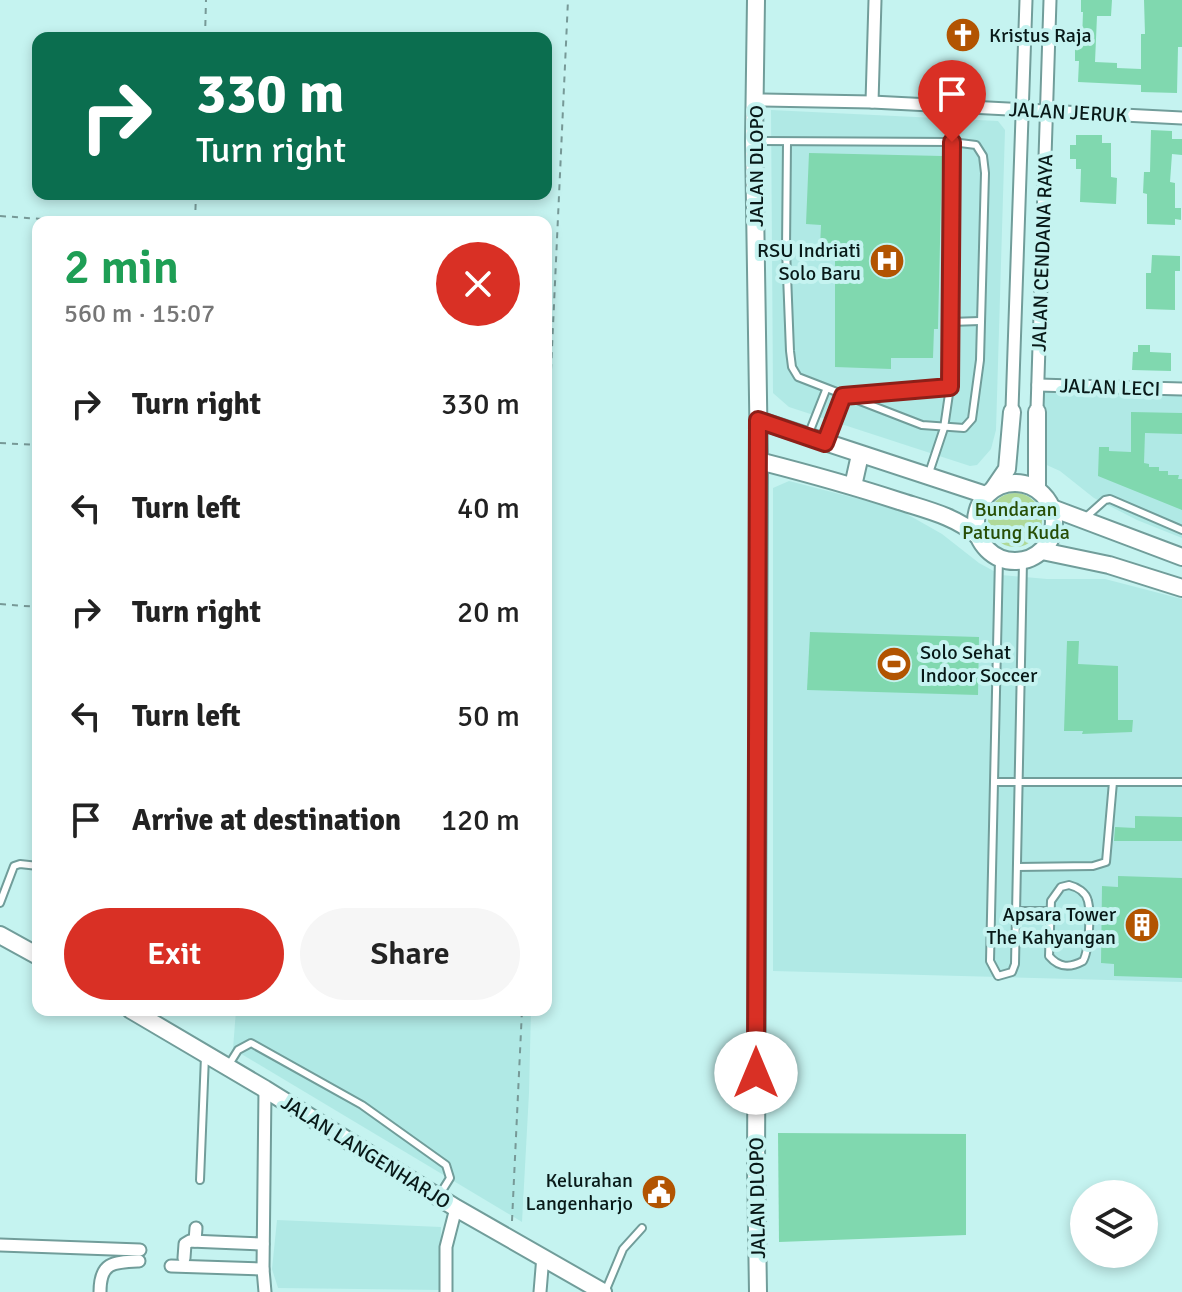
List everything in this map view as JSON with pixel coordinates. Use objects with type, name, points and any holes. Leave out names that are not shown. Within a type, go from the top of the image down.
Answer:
[{"type":"street","name":"JALAN DLOPO","points":[[756,0],[758,1292]]},
{"type":"street","points":[[872,102],[875,0]]},
{"type":"street","name":"JALAN CENDANA RAYA","points":[[1012,411],[1026,0]]},
{"type":"street","name":"JALAN CENDANA RAYA","points":[[1037,410],[1050,0]]},
{"type":"street","name":"JALAN JERUK","points":[[763,100],[872,102],[1182,118]]},
{"type":"street","name":"JALAN LECI","points":[[1038,385],[1182,389]]},
{"type":"street","points":[[1037,410],[1037,489]]},
{"type":"street","points":[[978,536],[976,515],[1007,469],[1012,411]]},
{"type":"street","points":[[758,420],[928,478],[990,492],[1001,485],[1020,482],[1037,489],[1046,497],[1052,508],[1055,527],[1042,551],[1023,561],[999,558],[964,524],[947,516],[759,461]]},
{"type":"street","points":[[853,486],[860,455]]},
{"type":"street","points":[[1052,508],[1182,557]]},
{"type":"street","points":[[1042,551],[1109,565],[1178,587],[1182,563]]},
{"type":"street","points":[[0,935],[32,953]]},
{"type":"street","name":"JALAN LANGENHARJO","points":[[141,1016],[456,1208],[604,1292]]},
{"type":"street","points":[[265,1089],[265,1292]]},
{"type":"street","points":[[446,1292],[446,1247],[456,1208]]},
{"type":"street","points":[[195,1241],[196,1228]]},
{"type":"street","points":[[184,1258],[185,1244],[195,1241],[263,1244]]},
{"type":"street","points":[[0,1256],[0,1245],[140,1255],[106,1268],[100,1277],[100,1292]]},
{"type":"street","points":[[540,1292],[543,1256]]},
{"type":"street","points":[[171,1266],[263,1269]]},
{"type":"lane","points":[[754,141],[971,142],[980,149],[985,173],[980,360],[972,419],[964,428],[922,425],[798,377],[792,367],[788,292],[787,143]]},
{"type":"lane","points":[[928,478],[944,428],[950,387],[952,142]]},
{"type":"lane","points":[[950,322],[980,321]]},
{"type":"lane","points":[[843,396],[950,387]]},
{"type":"lane","points":[[807,437],[826,390]]},
{"type":"lane","points":[[825,443],[843,396]]},
{"type":"lane","points":[[1083,520],[1110,499],[1182,530]]},
{"type":"lane","points":[[999,558],[990,961],[998,976],[1012,972],[1015,964],[1023,561]]},
{"type":"lane","points":[[996,782],[1182,782]]},
{"type":"lane","points":[[1017,867],[1093,866],[1106,862],[1113,782]]},
{"type":"lane","points":[[0,903],[14,866],[32,865]]},
{"type":"lane","points":[[1061,887],[1076,887],[1083,892],[1088,900],[1087,954],[1083,961],[1068,966],[1054,962],[1049,956],[1050,911],[1051,901],[1061,887]]},
{"type":"lane","points":[[1015,911],[1050,911]]},
{"type":"lane","points":[[1015,937],[1049,938]]},
{"type":"lane","points":[[228,1067],[238,1050],[251,1043],[362,1105],[446,1165],[450,1178],[438,1197]]},
{"type":"lane","points":[[200,1180],[205,1053]]},
{"type":"lane","points":[[604,1292],[623,1249],[642,1228]]},
{"type":"path","points":[[205,32],[206,0]]},
{"type":"path","points":[[552,348],[568,0]]},
{"type":"path","points":[[0,216],[32,218]]},
{"type":"path","points":[[0,443],[32,445]]},
{"type":"path","points":[[0,604],[32,607]]},
{"type":"path","points":[[511,1240],[522,1016]]},
{"type":"shaded area","name":"RSU Indriati Solo Baru","points":[[771,110],[998,121],[1005,130],[996,430],[991,449],[977,465],[970,466],[789,407],[773,393]]},
{"type":"shaded area","points":[[1044,390],[1182,393],[1182,538],[1094,498],[1060,471],[1040,462]]},
{"type":"shaded area","points":[[789,481],[898,509],[942,534],[979,563],[1001,575],[1105,579],[1182,599],[1182,982],[773,971],[773,488]]},
{"type":"shaded area","points":[[236,1016],[531,1016],[522,1222],[233,1049]]},
{"type":"shaded area","points":[[277,1220],[441,1227],[440,1290],[278,1288],[272,1269]]},
{"type":"green space","name":"Bundaran Patung Kuda","points":[[1015,493],[1034,501],[1042,520],[1034,539],[1015,547],[996,539],[988,520],[996,501]]},
{"type":"building","points":[[1081,0],[1112,0],[1111,16],[1097,16],[1095,62],[1117,63],[1117,68],[1141,69],[1141,34],[1145,34],[1144,0],[1182,0],[1182,47],[1178,47],[1177,93],[1141,92],[1141,85],[1078,82],[1079,61],[1075,61],[1075,48],[1080,48],[1082,41]]},
{"type":"building","points":[[1151,130],[1172,131],[1172,139],[1182,139],[1182,155],[1172,154],[1170,182],[1175,183],[1175,208],[1181,208],[1181,220],[1175,219],[1175,225],[1147,224],[1147,194],[1143,193],[1144,172],[1150,172]]},
{"type":"building","points":[[1076,135],[1102,135],[1102,143],[1111,143],[1111,177],[1117,178],[1116,204],[1080,202],[1081,169],[1076,169],[1076,159],[1070,159],[1070,145],[1076,145]]},
{"type":"building","points":[[809,153],[942,156],[938,329],[934,329],[933,358],[891,358],[891,369],[835,367],[835,247],[820,247],[821,225],[806,224]]},
{"type":"building","points":[[1152,255],[1180,256],[1180,271],[1175,271],[1175,310],[1146,309],[1146,273],[1151,273]]},
{"type":"building","points":[[1138,345],[1150,345],[1150,352],[1171,353],[1171,371],[1132,370],[1133,352],[1138,352]]},
{"type":"building","points":[[1131,412],[1182,413],[1182,434],[1145,433],[1144,463],[1149,467],[1159,467],[1159,471],[1168,471],[1168,475],[1179,475],[1178,479],[1182,479],[1182,510],[1098,476],[1099,447],[1109,447],[1109,451],[1131,452]]},
{"type":"building","name":"Solo Sehat Indoor Soccer","points":[[810,632],[979,637],[978,695],[807,690]]},
{"type":"building","points":[[1067,641],[1079,641],[1078,664],[1118,666],[1118,720],[1133,720],[1132,732],[1082,734],[1083,731],[1064,731]]},
{"type":"building","points":[[1135,816],[1182,817],[1182,841],[1114,841],[1115,827],[1135,828]]},
{"type":"building","name":"Apsara Tower The Kahyangan","points":[[1118,876],[1182,878],[1182,978],[1114,976],[1114,964],[1101,963],[1102,886],[1118,887]]},
{"type":"building","points":[[778,1133],[966,1134],[966,1235],[779,1242]]},
{"type":"place","name":"Kristus Raja","points":[[963,35]]},
{"type":"place","name":"RSU Indriati Solo Baru","points":[[887,261]]},
{"type":"place","name":"Solo Sehat Indoor Soccer","points":[[894,664]]},
{"type":"place","name":"Apsara Tower The Kahyangan","points":[[1142,925]]},
{"type":"place","name":"Kelurahan Langenharjo","points":[[659,1192]]},
{"type":"route","points":[[756,1073],[758,420],[825,443],[843,396],[950,387],[952,142]]}]
